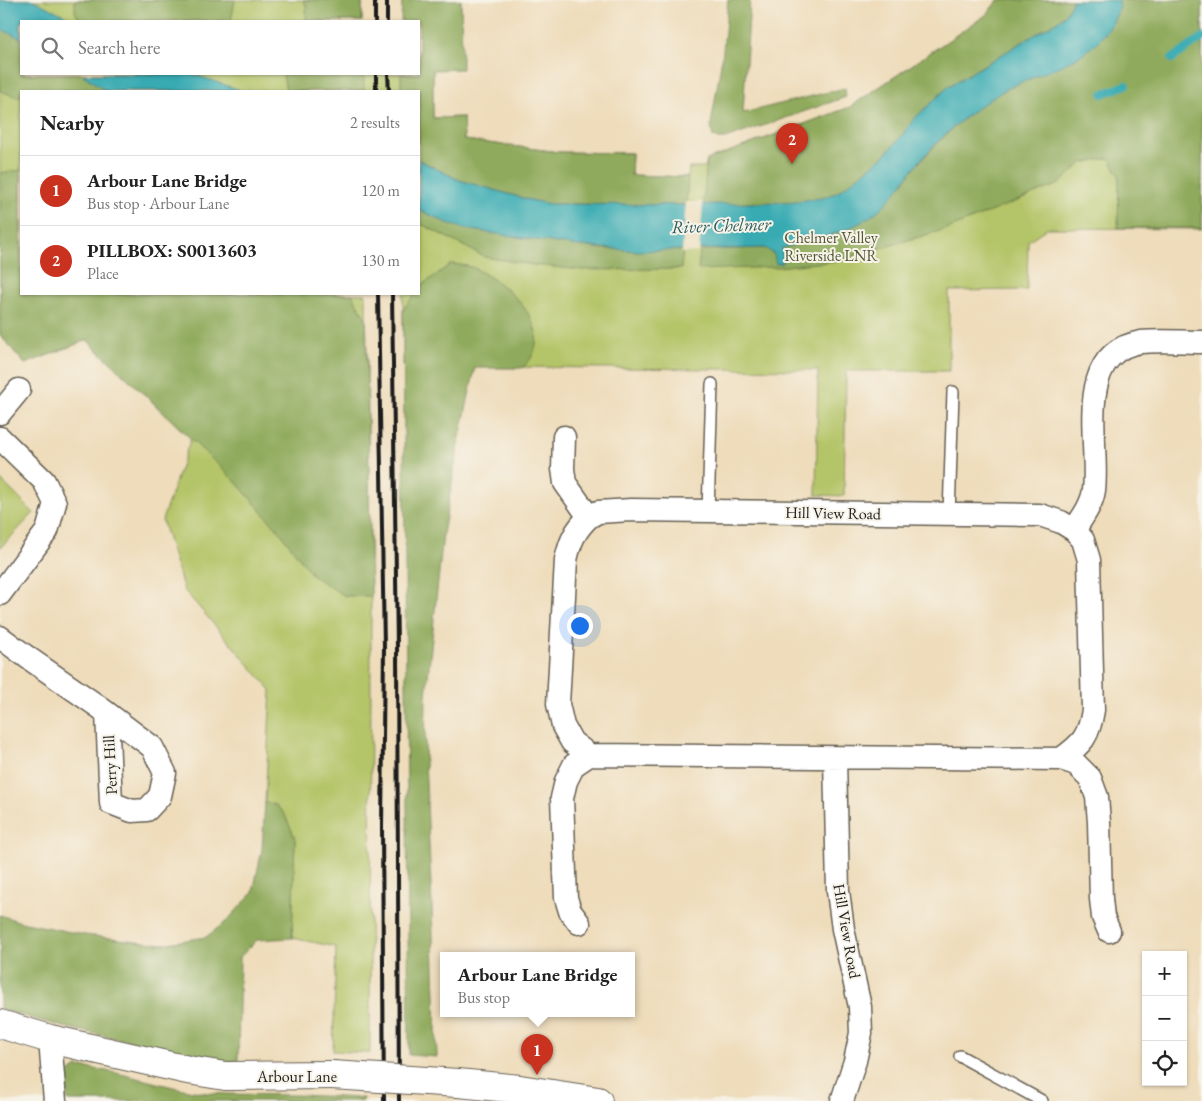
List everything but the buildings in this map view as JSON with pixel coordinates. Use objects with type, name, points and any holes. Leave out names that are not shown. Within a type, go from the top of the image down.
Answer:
[{"type":"street","points":[[1061,759],[1079,745],[1090,727],[1093,710],[1089,560],[1083,540],[1074,530],[1090,504],[1094,490],[1094,405],[1096,382],[1106,363],[1122,348],[1141,342],[1202,342]]},
{"type":"street","points":[[0,413],[19,390]]},
{"type":"street","points":[[0,438],[44,482],[55,503],[47,531],[0,594]]},
{"type":"street","points":[[564,438],[563,469],[565,483],[589,517],[579,526],[570,542],[566,560],[558,704],[563,726],[572,742],[588,755]]},
{"type":"street","name":"Hill View Road","points":[[589,517],[607,510],[1040,515],[1062,522],[1074,530]]},
{"type":"street","name":"Perry Hill","points":[[0,637],[107,713]]},
{"type":"street","points":[[579,923],[570,911],[566,898],[562,798],[566,780],[574,765],[588,755],[1061,759],[1076,764],[1090,778],[1097,797],[1101,899],[1103,917],[1109,931]]},
{"type":"street","name":"Hill View Road","points":[[836,758],[838,891],[843,929],[860,1007],[861,1033],[855,1061],[842,1101]]},
{"type":"street","name":"Arbour Lane","points":[[0,1024],[50,1039],[172,1067],[225,1076],[332,1075],[458,1083],[520,1089],[598,1101]]},
{"type":"street","points":[[50,1039],[55,1101]]},
{"type":"lane","points":[[708,512],[712,384]]},
{"type":"lane","points":[[949,515],[953,392]]},
{"type":"lane","points":[[960,1056],[1042,1101]]},
{"type":"green space","name":"Chelmer Valley Riverside LNR","points":[[0,0],[362,0],[362,20],[20,20],[20,75],[420,75],[433,70],[433,118],[463,117],[464,140],[559,152],[632,153],[631,175],[688,177],[689,168],[705,168],[707,160],[850,107],[986,15],[998,0],[1202,0],[1202,229],[1047,228],[1028,241],[1027,290],[949,291],[949,371],[846,371],[844,496],[816,495],[818,370],[403,366],[403,295],[420,295],[420,90],[20,90],[20,295],[366,295],[371,596],[370,1053],[333,1051],[336,947],[292,938],[295,838],[276,805],[265,802],[271,690],[184,590],[162,520],[191,438],[87,340],[25,364],[0,335]]},
{"type":"green space","points":[[75,0],[235,0],[231,20],[79,20],[75,12]]},
{"type":"green space","points":[[303,0],[362,0],[362,20],[306,20],[306,5]]},
{"type":"green space","points":[[402,0],[461,0],[462,69],[433,70],[433,118],[463,117],[464,140],[559,152],[632,153],[631,175],[688,177],[686,205],[550,204],[459,180],[420,160],[420,90],[401,90],[401,75],[420,75],[420,20],[401,20]]},
{"type":"green space","points":[[728,0],[750,0],[743,113],[845,88],[846,97],[725,139],[713,137],[711,125],[723,51]]},
{"type":"green space","points":[[998,0],[1073,0],[1061,19],[949,86],[914,119],[883,157],[838,192],[822,198],[805,201],[703,205],[707,160],[850,107],[986,15]]},
{"type":"green space","points":[[1119,0],[1202,0],[1202,228],[1118,228],[1119,175],[1109,158],[1082,163],[1059,184],[950,228],[836,261],[777,267],[698,270],[700,250],[765,248],[783,263],[781,248],[831,236],[857,224],[889,198],[936,144],[979,107],[1003,91],[1072,60],[1097,43],[1114,20]]},
{"type":"green space","points":[[0,29],[20,38],[20,75],[83,75],[105,90],[20,90],[20,98],[0,91]]},
{"type":"green space","points":[[283,75],[364,75],[364,90],[286,90]]},
{"type":"green space","points":[[20,170],[20,295],[353,295],[366,319],[371,596],[345,596],[313,576],[280,532],[234,480],[87,340],[25,364],[0,335],[0,173]]},
{"type":"green space","points":[[420,210],[452,225],[516,237],[603,249],[683,250],[681,269],[582,270],[533,265],[485,257],[420,224]]},
{"type":"green space","points":[[451,264],[474,268],[486,274],[510,293],[530,316],[535,329],[536,342],[531,358],[522,368],[475,368],[460,437],[443,534],[426,696],[425,761],[437,1057],[409,1055],[403,310],[414,295],[420,295],[422,285]]},
{"type":"green space","points":[[0,479],[34,513],[0,548]]},
{"type":"green space","points":[[265,802],[276,805],[285,815],[295,838],[292,938],[257,940],[240,957],[238,1062],[218,1061],[60,1026],[0,1009],[0,915],[21,922],[85,935],[162,944],[206,937],[227,921],[253,892],[262,850]]},
{"type":"green space","points":[[77,1067],[110,1072],[207,1093],[306,1095],[363,1098],[363,1101],[68,1101],[67,1077]]},
{"type":"water","points":[[0,0],[33,0],[75,20],[20,20],[20,38],[0,29]]},
{"type":"water","name":"River Chelmer","points":[[1073,0],[1119,0],[1114,20],[1097,43],[1072,60],[1003,91],[979,107],[933,146],[894,195],[870,217],[834,234],[782,248],[783,263],[776,264],[774,254],[765,248],[637,251],[570,245],[471,230],[452,225],[420,210],[420,160],[459,180],[550,204],[686,205],[787,202],[822,198],[838,192],[883,157],[914,119],[949,86],[1061,19]]},
{"type":"water","points":[[83,75],[196,75],[240,90],[105,90]]},
{"type":"pier","points":[[686,202],[703,202],[699,252],[682,253]]},
{"type":"waterway","points":[[1172,59],[1202,38]]},
{"type":"waterway","points":[[1103,94],[1126,85]]},
{"type":"railway","points":[[375,0],[375,20]]},
{"type":"railway","points":[[387,0],[387,20]]},
{"type":"railway","points":[[376,75],[376,90]]},
{"type":"railway","points":[[388,75],[389,90]]},
{"type":"railway","points":[[378,295],[384,647],[382,827],[384,1101]]},
{"type":"railway","points":[[392,295],[397,647],[399,1101]]},
{"type":"place","name":"PILLBOX: S0013603","points":[[792,164]]},
{"type":"place","name":"Arbour Lane Bridge","points":[[537,1075]]}]
